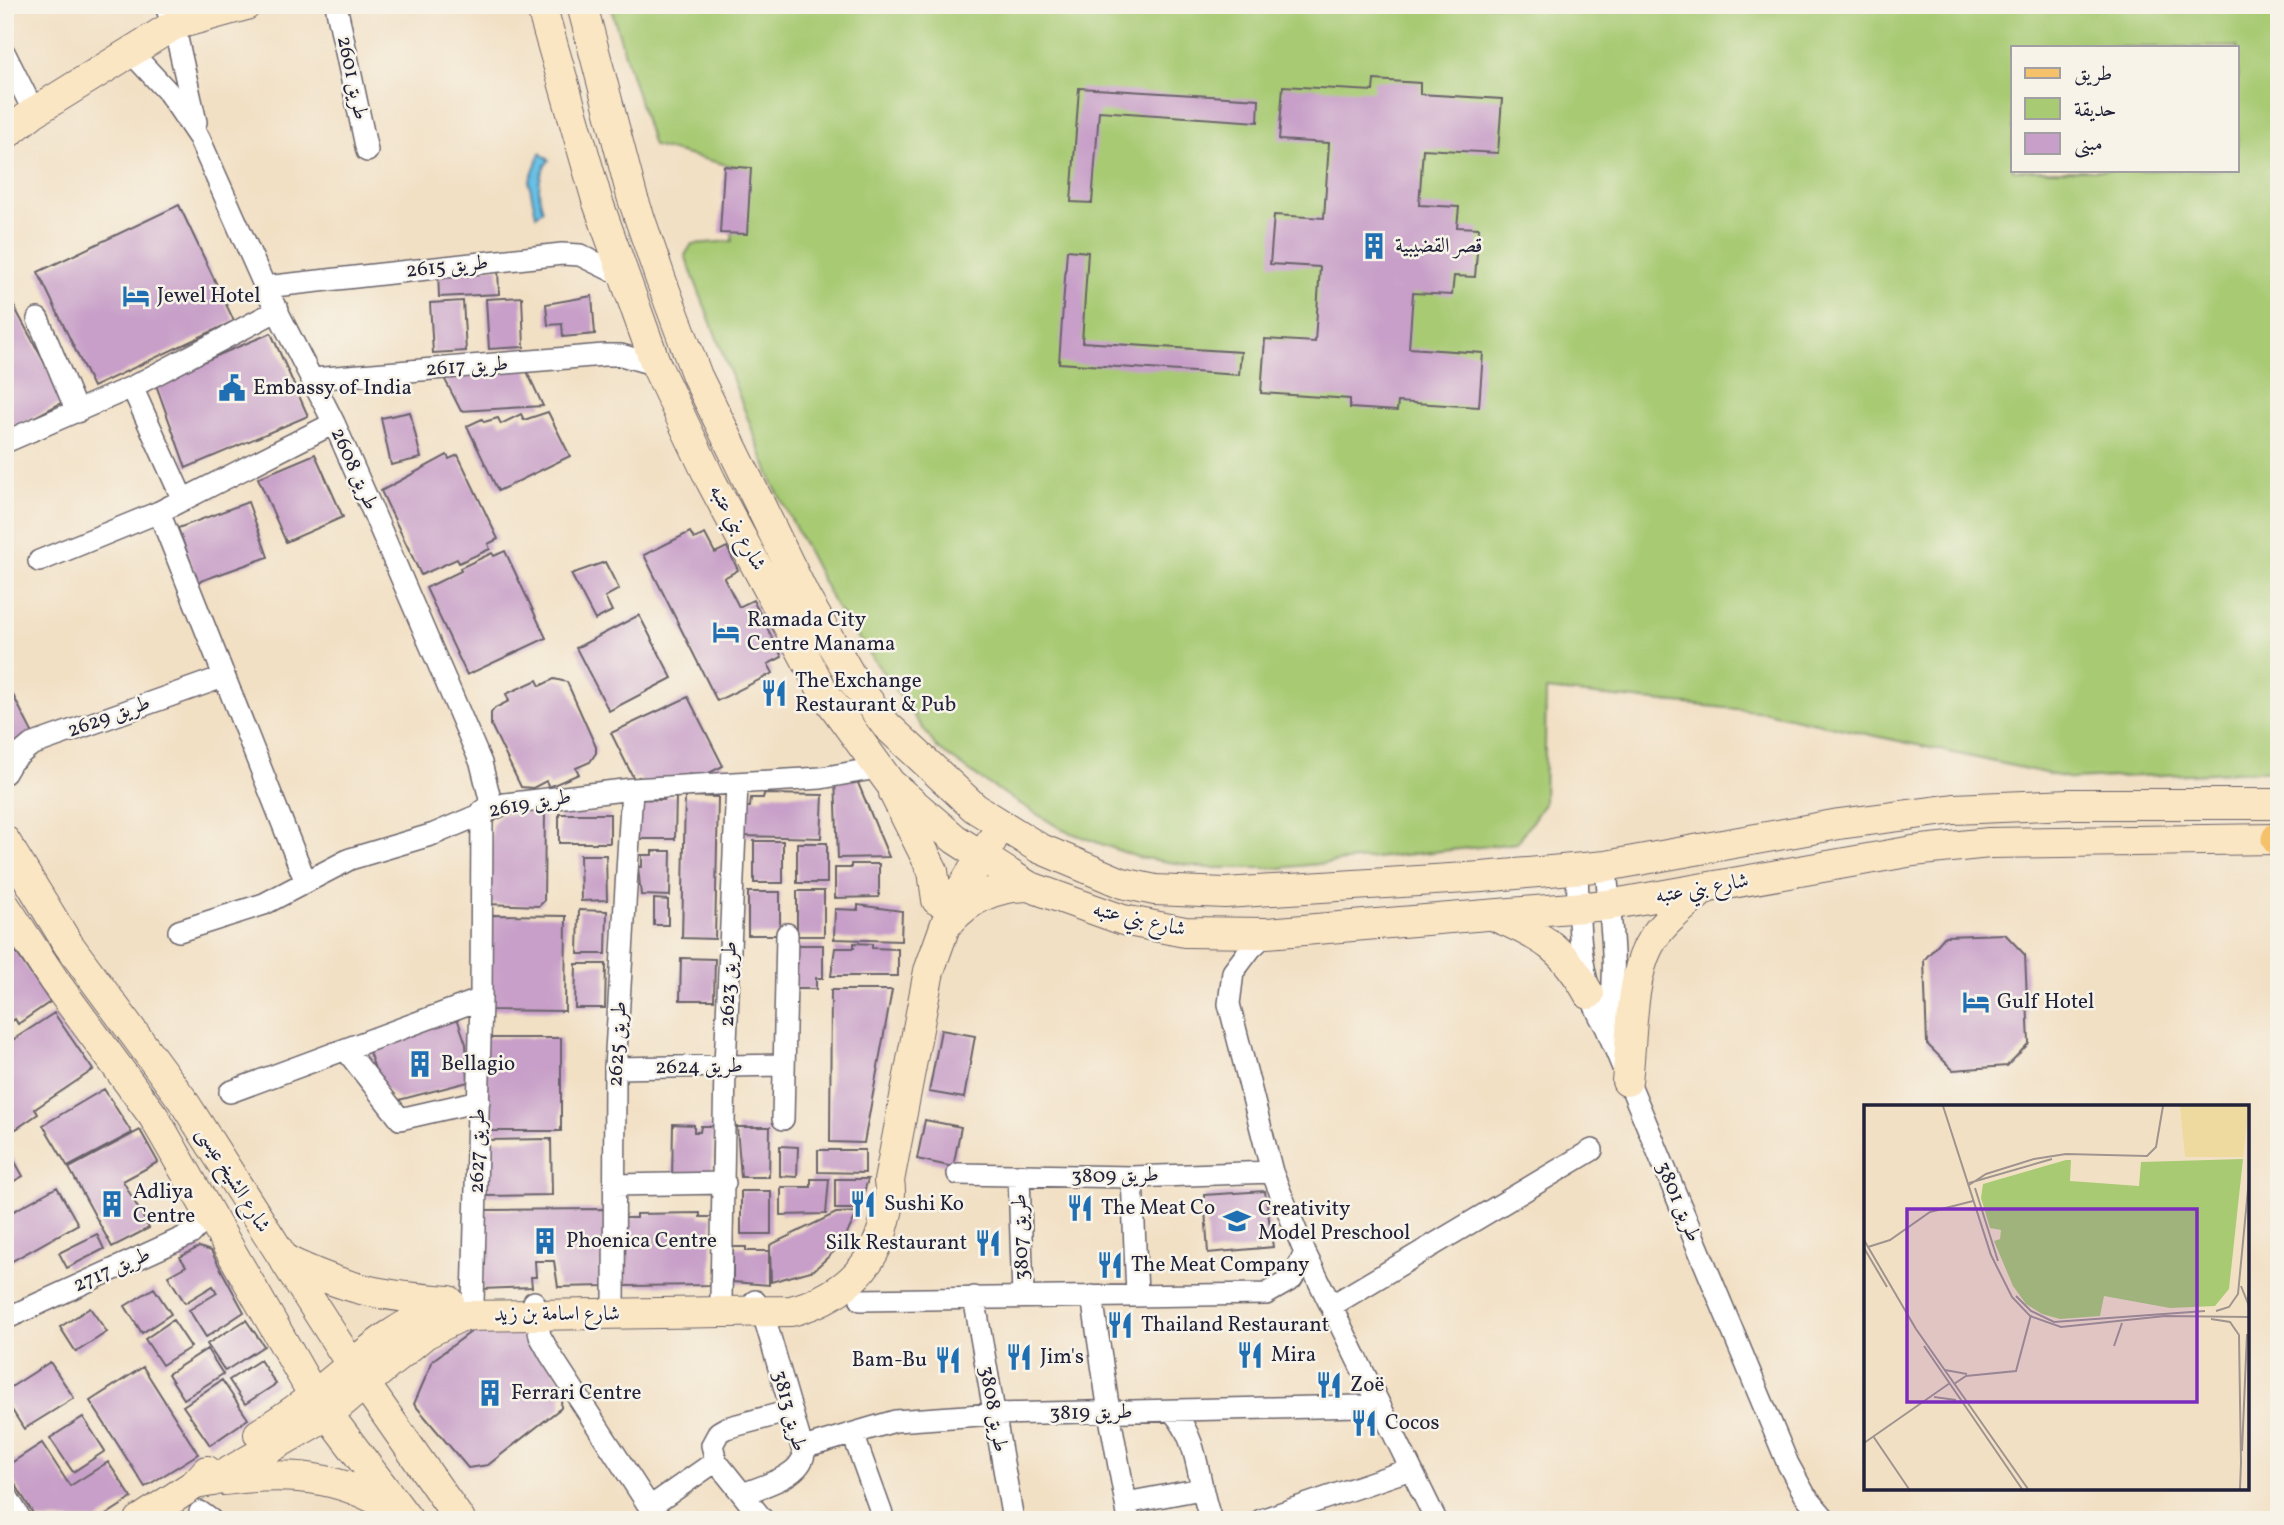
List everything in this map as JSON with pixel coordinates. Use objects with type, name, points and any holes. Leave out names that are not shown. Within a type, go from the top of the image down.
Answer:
[{"type":"main road","points":[[5,135],[34,112],[130,51],[170,15],[246,5]]},
{"type":"main road","name":"شارع بني عتبه","points":[[582,5],[632,196],[697,376],[805,597],[854,682],[886,725],[938,777],[998,823],[1039,848],[1091,872],[1155,890],[1225,893],[1606,866],[1839,824],[1954,809],[2070,804],[2279,804]]},
{"type":"main road","points":[[546,6],[598,68]]},
{"type":"main road","name":"شارع بني عتبه","points":[[546,6],[597,200],[639,323],[711,481],[823,691],[883,776],[974,852],[1028,886],[1078,906],[1136,923],[1185,932],[1267,933],[1608,905],[1913,851],[1989,843],[2279,839]]},
{"type":"main road","points":[[597,200],[632,196]]},
{"type":"main road","points":[[883,776],[929,861],[937,900]]},
{"type":"main road","name":"شارع اسامة بن زيد","points":[[929,971],[930,924],[937,900],[998,823]]},
{"type":"main road","name":"شارع الشيخ عيسى","points":[[5,841],[68,944],[182,1099],[358,1374],[460,1520]]},
{"type":"main road","name":"شارع اسامة بن زيد","points":[[140,1520],[205,1499],[358,1374],[401,1326],[432,1312],[471,1302],[534,1307],[757,1305],[805,1291],[837,1272],[863,1239],[880,1191],[889,1181],[929,971],[974,852]]},
{"type":"main road","points":[[943,929],[968,904],[983,894],[1012,886],[1028,886]]},
{"type":"main road","points":[[1627,1081],[1639,973],[1649,946],[1667,922],[1705,888]]},
{"type":"main road","name":"شارع الشيخ عيسى","points":[[5,906],[55,982],[154,1116],[321,1405],[408,1520]]},
{"type":"main road","points":[[1494,916],[1550,942],[1574,969],[1589,994]]},
{"type":"main road","points":[[285,1260],[352,1290],[394,1297],[471,1302]]},
{"type":"main road","name":"شارع اسامة بن زيد","points":[[613,1307],[721,1299],[757,1305]]},
{"type":"main road","name":"شارع اسامة بن زيد","points":[[358,1374],[447,1321],[477,1314],[534,1307]]},
{"type":"main road","points":[[205,1499],[262,1475],[320,1478],[375,1497],[408,1520]]},
{"type":"street","name":"طريق 2601","points":[[336,5],[367,151]]},
{"type":"street","name":"طريق 2608","points":[[170,15],[199,138]]},
{"type":"street","name":"طريق 2608","points":[[130,51],[168,92],[199,138],[265,287],[334,423],[481,763],[487,809]]},
{"type":"street","points":[[5,54],[34,112]]},
{"type":"street","name":"طريق 2615","points":[[265,287],[562,254],[597,261],[625,277]]},
{"type":"street","points":[[5,442],[132,387],[278,310]]},
{"type":"street","points":[[38,319],[77,412]]},
{"type":"street","points":[[613,355],[639,323]]},
{"type":"street","name":"طريق 2617","points":[[312,379],[613,355],[656,365]]},
{"type":"street","points":[[132,387],[183,500]]},
{"type":"street","points":[[39,561],[159,512],[334,423]]},
{"type":"street","points":[[159,512],[305,880]]},
{"type":"street","name":"طريق 2629","points":[[5,773],[12,761],[31,745],[223,677]]},
{"type":"street","points":[[821,778],[840,768],[858,743]]},
{"type":"street","name":"طريق 2619","points":[[179,931],[264,904],[305,880],[350,859],[442,831],[487,809],[632,789],[883,776]]},
{"type":"street","name":"طريق 2623","points":[[721,1299],[725,1066],[737,784]]},
{"type":"street","name":"طريق 2625","points":[[613,1307],[615,1068],[632,789]]},
{"type":"street","name":"طريق 2627","points":[[471,1302],[487,809]]},
{"type":"street","points":[[1606,866],[1615,979],[1614,1000],[1606,1027]]},
{"type":"street","points":[[1577,869],[1589,994]]},
{"type":"street","points":[[1267,933],[1251,948],[1233,972],[1229,1004],[1272,1172],[1305,1253],[1436,1520]]},
{"type":"street","points":[[783,1119],[786,934]]},
{"type":"street","name":"طريق 3801","points":[[1589,994],[1606,1027],[1788,1464],[1805,1495],[1826,1520]]},
{"type":"street","points":[[230,1092],[481,999]]},
{"type":"street","points":[[345,1050],[400,1119],[479,1101]]},
{"type":"street","name":"طريق 2624","points":[[615,1068],[783,1065]]},
{"type":"street","points":[[1331,1306],[1592,1150]]},
{"type":"street","name":"طريق 3809","points":[[958,1174],[1132,1177],[1272,1172]]},
{"type":"street","name":"طريق 3807","points":[[1019,1177],[1023,1296]]},
{"type":"street","points":[[1132,1177],[1137,1295]]},
{"type":"street","points":[[614,1185],[725,1183]]},
{"type":"street","name":"طريق 2717","points":[[5,1319],[191,1234],[202,1222],[205,1207]]},
{"type":"street","points":[[861,1300],[1266,1294],[1292,1279],[1305,1253]]},
{"type":"street","points":[[1092,1296],[1109,1412],[1128,1511],[1201,1489]]},
{"type":"street","name":"طريق 3808","points":[[974,1297],[1013,1520]]},
{"type":"street","name":"طريق 3813","points":[[743,1494],[797,1469],[803,1459],[803,1448],[757,1305]]},
{"type":"street","points":[[534,1307],[540,1336],[550,1354],[654,1513],[716,1461]]},
{"type":"street","name":"طريق 3819","points":[[803,1448],[895,1421],[994,1414],[1360,1406],[1383,1412]]},
{"type":"street","points":[[763,1520],[716,1461],[712,1445],[719,1432],[790,1411]]},
{"type":"street","points":[[1173,1412],[1188,1432],[1210,1520]]},
{"type":"street","points":[[853,1434],[884,1520]]},
{"type":"street","points":[[1261,1520],[1411,1469]]},
{"type":"street","points":[[5,1493],[21,1520]]},
{"type":"green space","points":[[610,5],[2279,5],[2279,770],[2072,779],[1766,712],[1546,690],[1544,804],[1517,843],[1280,868],[1207,868],[1137,857],[1063,830],[982,780],[937,748],[836,607],[773,484],[685,255],[692,244],[732,241],[735,167],[653,146]]},
{"type":"water","points":[[540,153],[549,160],[542,171],[539,184],[543,210],[536,215],[529,182]]},
{"type":"building","name":"قصر القضيبية","points":[[1374,80],[1420,83],[1420,94],[1502,99],[1498,153],[1423,149],[1419,205],[1459,207],[1457,227],[1479,228],[1475,277],[1454,276],[1452,295],[1413,293],[1409,348],[1483,353],[1479,407],[1398,402],[1397,411],[1350,408],[1350,399],[1261,393],[1265,339],[1315,342],[1320,267],[1270,264],[1274,215],[1324,218],[1329,143],[1279,140],[1283,86],[1373,91]]},
{"type":"building","points":[[1079,88],[1259,99],[1258,122],[1099,111],[1092,203],[1071,202]]},
{"type":"building","points":[[724,166],[751,168],[747,234],[720,233]]},
{"type":"building","name":"Jewel Hotel","points":[[179,205],[234,321],[93,387],[38,272]]},
{"type":"building","points":[[1067,250],[1088,252],[1082,342],[1241,352],[1239,375],[1059,363]]},
{"type":"building","points":[[498,267],[499,294],[439,297],[438,271]]},
{"type":"building","points":[[592,296],[595,334],[563,337],[562,324],[548,325],[546,304]]},
{"type":"building","points":[[9,297],[65,401],[5,433],[5,299]]},
{"type":"building","points":[[522,297],[524,347],[489,349],[486,299]]},
{"type":"building","points":[[463,301],[466,351],[433,353],[430,303]]},
{"type":"building","points":[[271,333],[308,416],[186,468],[155,382]]},
{"type":"building","points":[[525,367],[543,406],[461,411],[441,372]]},
{"type":"building","points":[[410,412],[421,458],[391,465],[381,418]]},
{"type":"building","points":[[548,412],[570,456],[498,491],[467,426],[482,419],[484,422],[498,418],[501,424],[521,414],[524,420]]},
{"type":"building","points":[[315,454],[343,517],[286,542],[258,478]]},
{"type":"building","points":[[447,455],[449,459],[458,455],[498,539],[488,544],[490,549],[459,563],[457,559],[421,575],[381,491]]},
{"type":"building","points":[[248,502],[268,557],[198,582],[178,528]]},
{"type":"building","name":"Ramada City Centre Manama","points":[[690,532],[694,539],[705,534],[715,553],[727,547],[738,570],[724,578],[739,607],[753,600],[782,657],[768,664],[773,673],[717,701],[644,555]]},
{"type":"building","points":[[505,551],[546,638],[467,675],[426,588],[492,553],[494,556]]},
{"type":"building","points":[[605,562],[619,589],[605,597],[612,611],[595,620],[571,574]]},
{"type":"building","points":[[639,615],[672,678],[609,711],[576,648]]},
{"type":"building","points":[[554,679],[567,682],[596,747],[596,753],[590,762],[576,768],[579,774],[549,787],[546,781],[533,788],[521,787],[491,725],[491,713],[509,701],[506,694],[537,680],[540,686]]},
{"type":"building","points":[[13,695],[34,736],[5,752],[5,699]]},
{"type":"building","points":[[688,697],[723,766],[693,781],[690,774],[677,781],[642,783],[639,777],[634,779],[611,733]]},
{"type":"building","points":[[835,778],[856,778],[889,857],[838,858]]},
{"type":"building","points":[[764,794],[823,795],[821,838],[744,836],[745,807],[750,807],[751,798],[763,798]]},
{"type":"building","points":[[664,796],[676,796],[675,839],[634,839],[634,799],[664,800]]},
{"type":"building","points":[[685,796],[718,797],[715,939],[682,938]]},
{"type":"building","points":[[519,809],[545,810],[544,901],[539,906],[488,904],[492,824],[501,814],[519,814]]},
{"type":"building","points":[[559,814],[610,814],[610,843],[559,843]]},
{"type":"building","points":[[754,841],[783,841],[783,883],[754,883]]},
{"type":"building","points":[[797,843],[827,843],[827,883],[797,883]]},
{"type":"building","points":[[652,851],[671,851],[670,896],[641,895],[638,867],[642,867],[642,855],[652,855]]},
{"type":"building","points":[[580,855],[606,855],[607,900],[581,901]]},
{"type":"building","points":[[851,864],[879,864],[879,897],[835,898],[835,868],[851,868]]},
{"type":"building","points":[[797,891],[824,891],[824,936],[797,936]]},
{"type":"building","points":[[748,892],[780,892],[780,935],[748,935]]},
{"type":"building","points":[[654,899],[668,900],[668,925],[654,925]]},
{"type":"building","points":[[858,905],[902,911],[901,941],[834,939],[835,909],[858,910]]},
{"type":"building","points":[[579,910],[607,911],[606,954],[578,954]]},
{"type":"building","points":[[491,915],[566,916],[565,1011],[490,1010]]},
{"type":"building","name":"Gulf Hotel","points":[[2005,934],[2025,955],[2029,1043],[2007,1066],[1953,1070],[1927,1044],[1924,960],[1945,936]]},
{"type":"building","points":[[5,936],[50,1002],[18,1024],[15,1019],[8,1024],[10,1029],[5,1032]]},
{"type":"building","points":[[854,943],[872,944],[872,948],[898,949],[898,976],[831,976],[835,948],[854,948]]},
{"type":"building","points":[[791,945],[823,945],[823,978],[816,978],[816,989],[795,989]]},
{"type":"building","points":[[681,958],[715,959],[714,1000],[680,1000]]},
{"type":"building","points":[[576,964],[606,964],[605,1008],[575,1008]]},
{"type":"building","points":[[831,990],[892,990],[864,1143],[830,1142]]},
{"type":"building","points":[[54,1013],[93,1070],[35,1109],[38,1114],[16,1129],[5,1113],[5,1045]]},
{"type":"building","name":"Bellagio","points":[[456,1015],[466,1044],[468,1082],[399,1100],[380,1083],[367,1046]]},
{"type":"building","points":[[941,1030],[975,1036],[964,1098],[929,1092]]},
{"type":"building","points":[[484,1038],[561,1038],[561,1131],[484,1131]]},
{"type":"building","points":[[104,1089],[132,1133],[68,1167],[43,1125]]},
{"type":"building","points":[[925,1120],[961,1127],[953,1167],[917,1159]]},
{"type":"building","points":[[673,1124],[694,1125],[694,1132],[700,1132],[701,1126],[713,1126],[712,1181],[672,1181]]},
{"type":"building","points":[[737,1127],[770,1127],[769,1177],[741,1177]]},
{"type":"building","name":"Adliya Centre","points":[[140,1130],[158,1162],[123,1181],[149,1228],[112,1247],[69,1168]]},
{"type":"building","points":[[551,1139],[552,1195],[487,1196],[486,1140]]},
{"type":"building","points":[[5,1144],[23,1176],[5,1186]]},
{"type":"building","points":[[780,1146],[798,1147],[797,1177],[780,1176]]},
{"type":"building","points":[[818,1150],[865,1150],[865,1173],[818,1172]]},
{"type":"building","points":[[811,1179],[829,1179],[826,1214],[781,1215],[781,1187],[811,1187]]},
{"type":"building","points":[[835,1179],[868,1179],[859,1209],[835,1209]]},
{"type":"building","points":[[57,1187],[78,1224],[5,1265],[5,1216]]},
{"type":"building","points":[[741,1191],[771,1191],[771,1234],[741,1234]]},
{"type":"building","name":"Creativity Model Preschool","points":[[1265,1191],[1273,1247],[1208,1253],[1204,1195]]},
{"type":"building","name":"Phoenica Centre","points":[[604,1209],[606,1286],[558,1287],[554,1261],[535,1261],[536,1277],[531,1277],[532,1287],[483,1289],[482,1210]]},
{"type":"building","points":[[858,1212],[841,1245],[814,1270],[771,1282],[770,1245],[836,1213]]},
{"type":"building","points":[[700,1213],[700,1217],[712,1217],[712,1285],[625,1286],[625,1271],[622,1271],[624,1218],[636,1218],[636,1214]]},
{"type":"building","points":[[97,1234],[104,1249],[67,1268],[59,1253]]},
{"type":"building","points":[[199,1247],[211,1251],[244,1312],[206,1337],[189,1310],[217,1293],[213,1286],[185,1303],[168,1276],[186,1266],[180,1257]]},
{"type":"building","points":[[733,1247],[746,1247],[746,1251],[769,1251],[769,1285],[733,1282]]},
{"type":"building","points":[[154,1288],[171,1314],[142,1333],[125,1306]]},
{"type":"building","points":[[90,1308],[107,1332],[76,1352],[60,1327]]},
{"type":"building","name":"Ferrari Centre","points":[[491,1317],[521,1320],[562,1382],[561,1408],[488,1465],[468,1468],[414,1404],[433,1360]]},
{"type":"building","points":[[173,1320],[191,1347],[162,1365],[145,1339]]},
{"type":"building","points":[[246,1320],[264,1346],[225,1371],[207,1344]]},
{"type":"building","points":[[207,1349],[223,1374],[184,1399],[168,1374]]},
{"type":"building","points":[[260,1360],[276,1384],[245,1404],[229,1380]]},
{"type":"building","points":[[50,1362],[74,1398],[24,1429],[5,1399],[5,1391]]},
{"type":"building","points":[[143,1367],[198,1454],[145,1487],[90,1401]]},
{"type":"building","points":[[222,1380],[248,1419],[210,1445],[183,1406]]},
{"type":"building","points":[[83,1417],[105,1451],[73,1472],[50,1438]]},
{"type":"building","points":[[42,1443],[70,1486],[108,1462],[132,1498],[98,1520],[37,1520],[5,1467]]},
{"type":"place","name":"قصر القضيبية","points":[[1374,246]]},
{"type":"place","name":"Jewel Hotel","points":[[136,296]]},
{"type":"place","name":"Embassy of India","points":[[232,388]]},
{"type":"place","name":"Ramada City Centre Manama","points":[[726,632]]},
{"type":"place","name":"The Exchange Restaurant & Pub","points":[[774,693]]},
{"type":"place","name":"Gulf Hotel","points":[[1976,1002]]},
{"type":"place","name":"Bellagio","points":[[420,1064]]},
{"type":"place","name":"Adliya Centre","points":[[112,1204]]},
{"type":"place","name":"Sushi Ko","points":[[863,1204]]},
{"type":"place","name":"The Meat Co","points":[[1080,1208]]},
{"type":"place","name":"Creativity Model Preschool","points":[[1237,1221]]},
{"type":"place","name":"Phoenica Centre","points":[[545,1241]]},
{"type":"place","name":"Silk Restaurant","points":[[988,1243]]},
{"type":"place","name":"The Meat Company","points":[[1110,1265]]},
{"type":"place","name":"Thailand Restaurant","points":[[1120,1325]]},
{"type":"place","name":"Mira","points":[[1250,1355]]},
{"type":"place","name":"Jim's","points":[[1019,1357]]},
{"type":"place","name":"Bam-Bu","points":[[948,1360]]},
{"type":"place","name":"Zoë","points":[[1329,1385]]},
{"type":"place","name":"Ferrari Centre","points":[[490,1393]]},
{"type":"place","name":"Cocos","points":[[1364,1423]]}]
